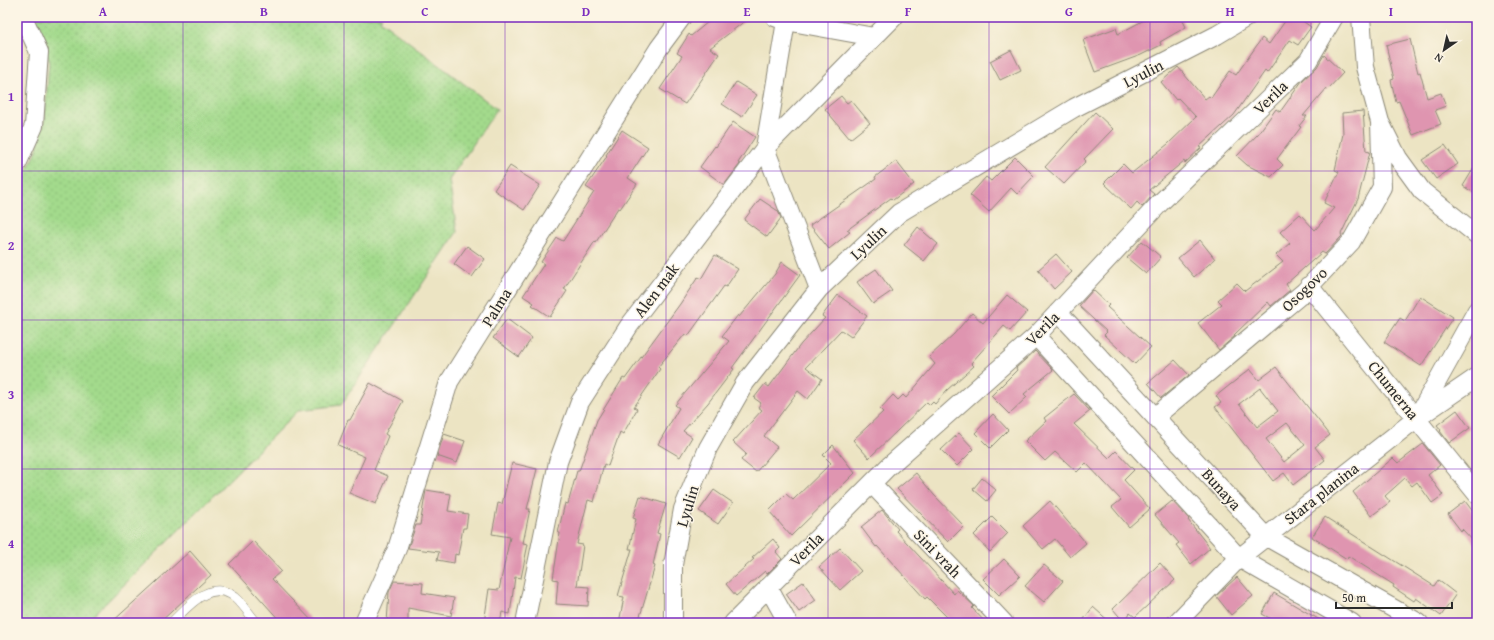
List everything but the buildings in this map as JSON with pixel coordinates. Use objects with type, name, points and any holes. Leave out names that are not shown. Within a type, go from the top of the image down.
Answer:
[{"type":"street","points":[[17,164],[34,126],[39,52],[23,17]]},
{"type":"street","name":"Palma","points":[[364,623],[397,549],[449,382],[659,48],[682,17]]},
{"type":"street","name":"Alen mak","points":[[525,623],[558,462],[580,402],[629,326],[765,148],[894,17]]},
{"type":"street","name":"Lyulin","points":[[673,623],[673,565],[684,509],[708,448],[744,383],[819,289],[899,213],[1074,108],[1217,35],[1248,17]]},
{"type":"street","name":"Verila","points":[[733,623],[872,484],[1036,336],[1160,203],[1308,61],[1334,17]]},
{"type":"street","points":[[1361,17],[1366,67],[1380,122],[1398,158],[1422,191],[1477,235]]},
{"type":"street","points":[[819,289],[765,148],[780,19],[874,37]]},
{"type":"street","name":"Osogovo","points":[[1156,416],[1310,286],[1351,242],[1382,187],[1380,122]]},
{"type":"street","name":"Chumerna","points":[[1310,286],[1477,494]]},
{"type":"street","points":[[1417,418],[1477,310]]},
{"type":"street","name":"Bunaya","points":[[1058,312],[1156,416],[1265,536],[1419,623]]},
{"type":"street","points":[[1036,336],[1239,558],[1352,623]]},
{"type":"street","name":"Stara planina","points":[[1176,623],[1239,558],[1265,536],[1417,418],[1477,377]]},
{"type":"street","name":"Sini vrah","points":[[872,484],[1004,623]]},
{"type":"street","points":[[768,587],[788,623]]},
{"type":"lane","points":[[171,623],[199,596],[218,590],[236,598],[257,623]]},
{"type":"green space","points":[[31,17],[382,17],[380,20],[497,109],[449,180],[457,232],[341,405],[299,410],[86,623],[17,623],[17,184],[35,156],[45,118],[49,60]]}]
